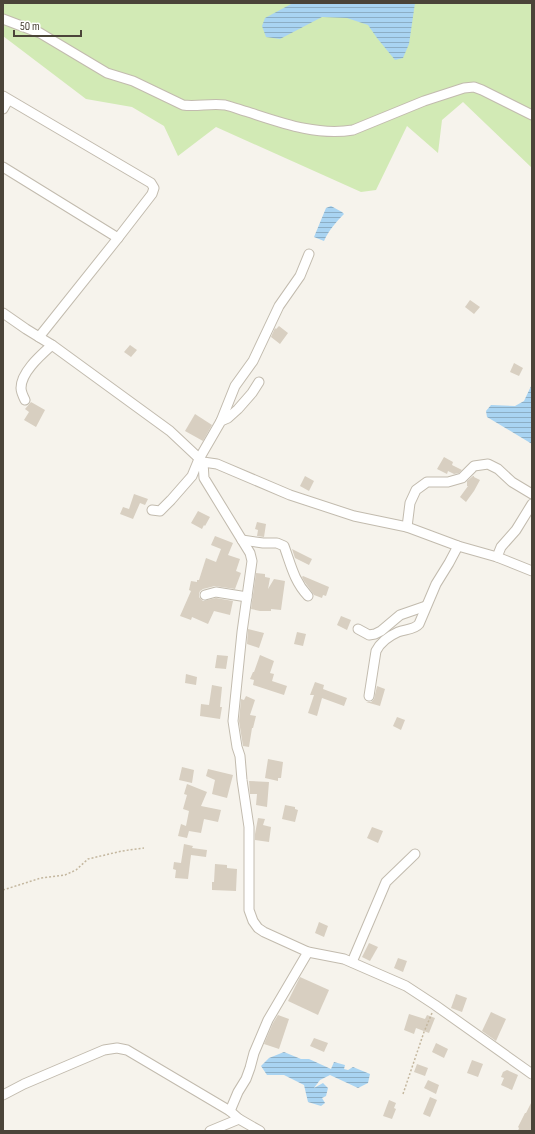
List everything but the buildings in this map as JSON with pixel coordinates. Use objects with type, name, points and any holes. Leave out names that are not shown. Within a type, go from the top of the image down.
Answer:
[{"type":"street","points":[[3,19],[40,34],[107,73],[132,81],[183,105],[198,106],[209,104],[226,106],[301,128],[328,132],[353,130],[424,101],[464,88],[474,87],[532,115]]},
{"type":"street","points":[[3,110],[6,98],[151,183],[154,188],[152,194],[40,337]]},
{"type":"street","points":[[3,167],[118,238]]},
{"type":"street","points":[[152,510],[160,511],[192,476],[221,421],[235,386],[254,361],[279,306],[300,276],[309,254]]},
{"type":"street","points":[[3,313],[52,345],[170,431],[201,460],[217,464],[290,495],[354,516],[407,527],[458,546],[497,556],[532,571]]},
{"type":"street","points":[[24,400],[21,389],[23,378],[37,359],[52,345]]},
{"type":"street","points":[[221,421],[228,418],[238,409],[260,382]]},
{"type":"street","points":[[201,460],[204,478],[250,553],[252,561],[232,721],[240,756],[249,827],[249,910],[253,921],[258,928],[264,932],[308,952],[338,957],[406,986],[532,1074]]},
{"type":"street","points":[[407,527],[410,503],[416,490],[426,482],[448,482],[462,478],[474,466],[488,464],[493,466],[512,482],[532,494]]},
{"type":"street","points":[[497,556],[501,547],[516,530],[532,504]]},
{"type":"street","points":[[242,540],[277,543],[284,546],[295,578],[301,589],[308,596]]},
{"type":"street","points":[[369,696],[376,651],[378,647],[397,632],[416,627],[419,624],[436,584],[458,546]]},
{"type":"street","points":[[205,596],[216,592],[247,597]]},
{"type":"street","points":[[358,629],[369,635],[375,634],[381,631],[400,615],[426,606]]},
{"type":"street","points":[[352,962],[386,882],[415,854]]},
{"type":"street","points":[[230,1111],[238,1092],[246,1079],[254,1053],[268,1020],[308,952]]},
{"type":"street","points":[[3,1095],[24,1084],[104,1050],[118,1048],[127,1050],[230,1111],[239,1119],[260,1131]]},
{"type":"street","points":[[210,1131],[239,1119]]},
{"type":"path","points":[[3,890],[41,878],[65,875],[76,870],[88,859],[122,851],[144,848]]},
{"type":"path","points":[[403,1094],[424,1032],[435,1005]]},
{"type":"green space","points":[[3,3],[532,3],[532,168],[463,102],[442,120],[438,153],[407,126],[376,190],[361,192],[216,127],[178,156],[164,126],[132,107],[86,99],[3,36]]},
{"type":"water","points":[[293,3],[415,3],[409,44],[403,58],[395,60],[368,25],[347,18],[322,17],[280,39],[266,37],[262,26],[265,18]]},
{"type":"water","points":[[331,206],[344,214],[333,226],[324,241],[314,237],[326,208]]},
{"type":"water","points":[[532,384],[532,444],[487,417],[486,411],[491,405],[515,406],[524,401]]},
{"type":"water","points":[[284,1052],[301,1059],[309,1059],[331,1069],[334,1062],[345,1065],[344,1069],[348,1070],[353,1067],[370,1074],[368,1083],[358,1088],[330,1075],[320,1080],[314,1088],[323,1083],[328,1088],[326,1096],[322,1098],[325,1103],[321,1106],[308,1102],[304,1085],[284,1075],[267,1075],[261,1066],[269,1058]]}]
